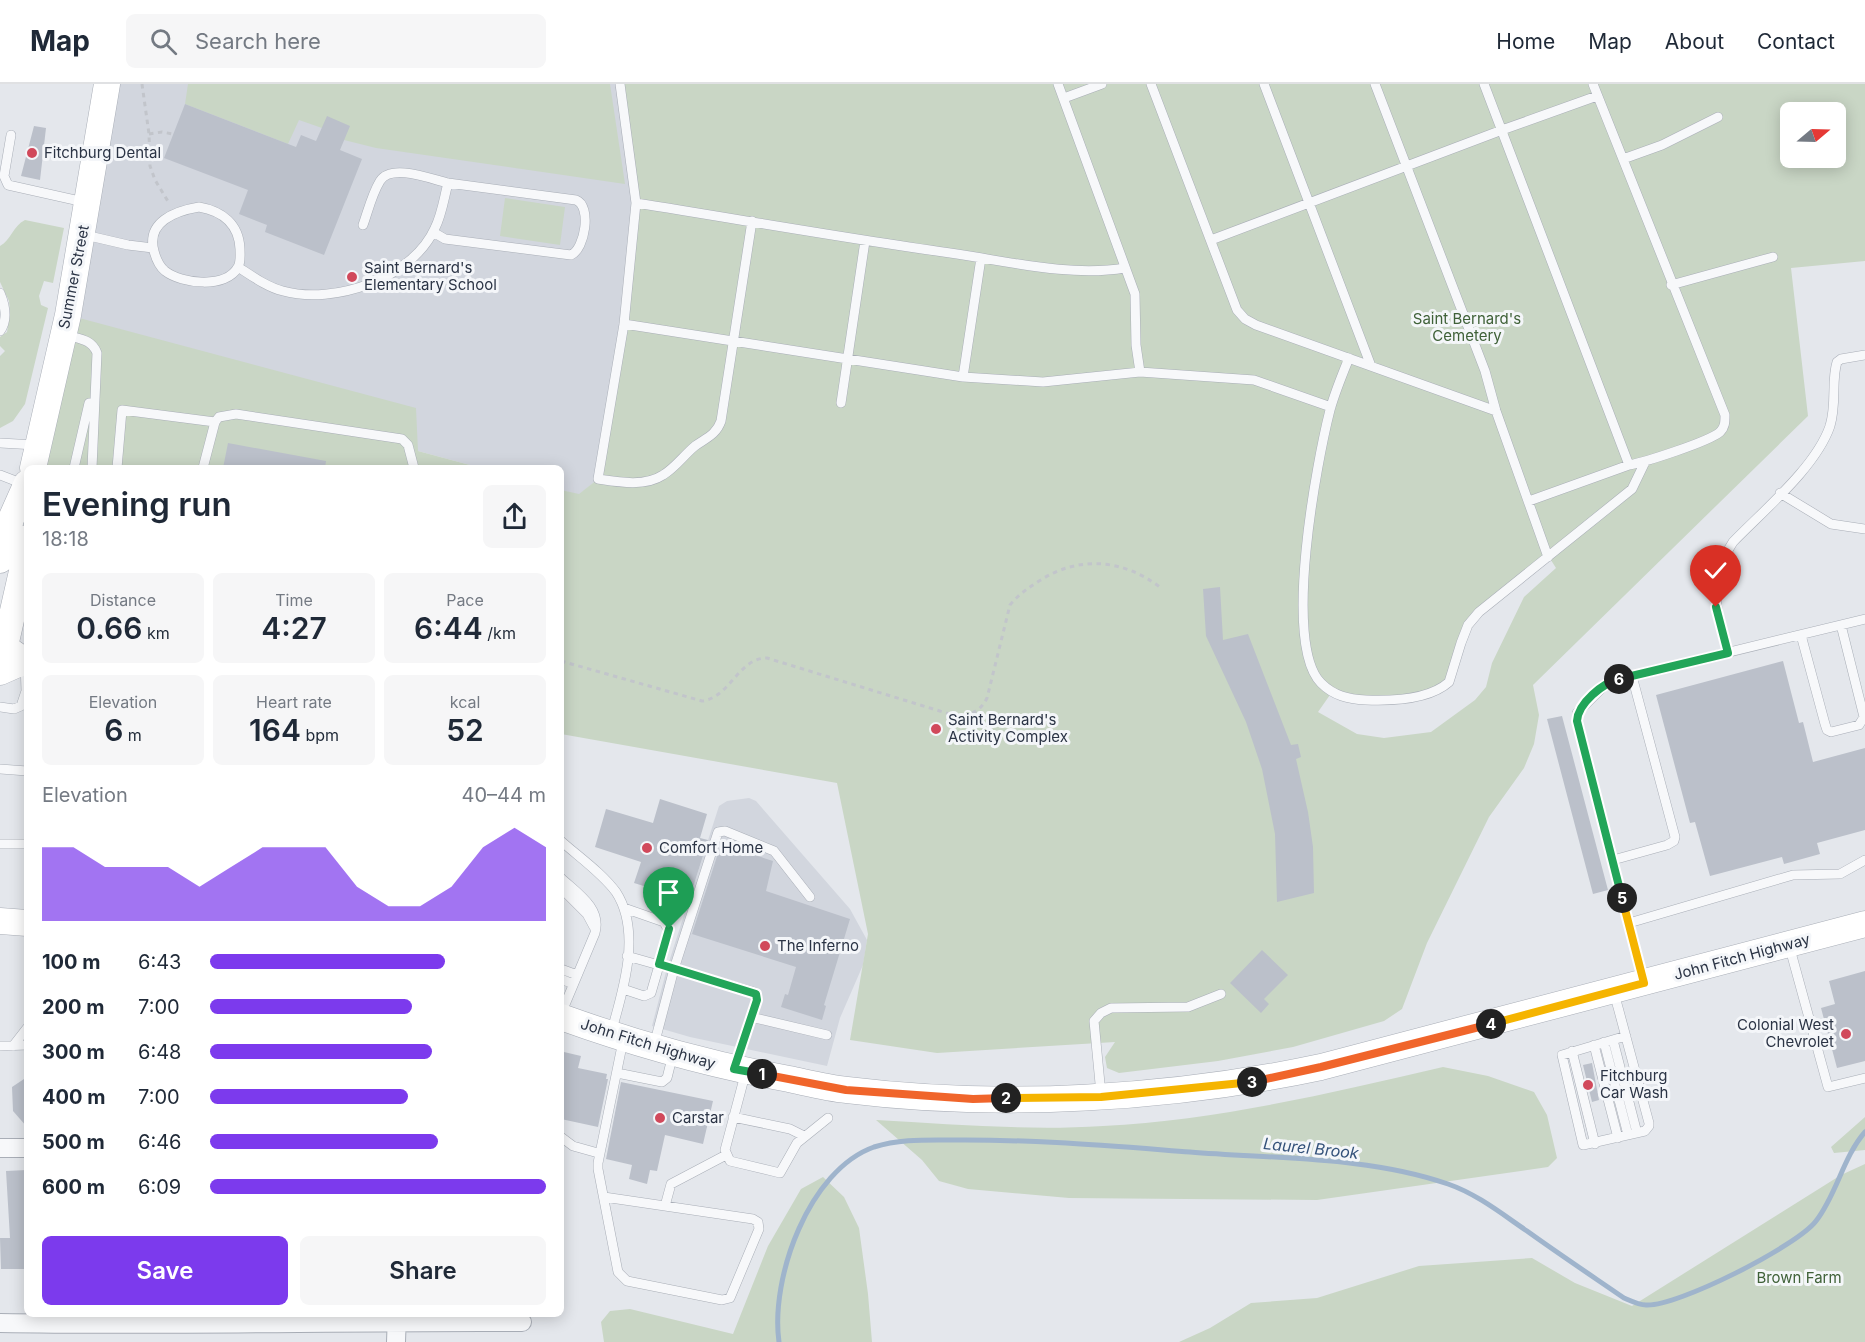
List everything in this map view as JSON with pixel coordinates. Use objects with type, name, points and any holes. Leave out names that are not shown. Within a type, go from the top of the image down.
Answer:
[{"type":"main road","name":"Summer Street","points":[[32,465],[63,335],[88,203],[107,84]]},
{"type":"main road","name":"Summer Street","points":[[10,562],[11,519],[24,488]]},
{"type":"main road","points":[[9,657],[20,609],[10,562],[24,542]]},
{"type":"main road","points":[[0,921],[24,923]]},
{"type":"main road","name":"John Fitch Highway","points":[[564,1016],[617,1037],[663,1051],[740,1070],[846,1090],[973,1099],[1101,1097],[1252,1082],[1424,1042],[1865,924]]},
{"type":"street","points":[[0,1148],[24,1148]]},
{"type":"street","points":[[396,1342],[397,1317]]},
{"type":"street","points":[[0,1323],[190,1325],[397,1317],[522,1322]]},
{"type":"lane","points":[[620,84],[636,203],[624,324],[598,479],[636,482],[656,479],[716,432],[721,421],[752,221]]},
{"type":"lane","points":[[1058,84],[1135,294],[1136,345],[1140,372]]},
{"type":"lane","points":[[1064,99],[1102,84]]},
{"type":"lane","points":[[1151,84],[1237,310],[1245,319],[1256,325],[1496,411]]},
{"type":"lane","points":[[1263,84],[1371,366]]},
{"type":"lane","points":[[1375,84],[1485,371],[1496,411],[1548,557]]},
{"type":"lane","points":[[1484,84],[1629,465]]},
{"type":"lane","points":[[1529,501],[1629,465],[1646,462],[1718,434],[1725,423],[1725,415],[1671,285],[1593,84]]},
{"type":"lane","points":[[1211,240],[1597,96]]},
{"type":"lane","points":[[1623,159],[1662,145],[1718,117]]},
{"type":"lane","points":[[12,135],[4,176],[8,184],[88,203]]},
{"type":"lane","points":[[363,225],[381,179],[390,172],[404,172],[448,183],[581,202],[586,212],[582,243],[575,253],[566,255],[446,239],[433,232]]},
{"type":"lane","points":[[238,267],[281,291],[303,295],[327,296],[376,282],[402,265],[433,232],[448,183]]},
{"type":"lane","points":[[636,203],[981,258],[1066,269],[1107,271],[1125,268]]},
{"type":"lane","points":[[199,207],[218,212],[227,218],[238,234],[240,258],[238,267],[224,278],[214,281],[180,278],[160,266],[153,249],[152,236],[155,227],[162,220],[176,213],[199,207]]},
{"type":"lane","points":[[82,234],[153,249]]},
{"type":"lane","points":[[841,403],[865,241]]},
{"type":"lane","points":[[1671,285],[1773,257]]},
{"type":"lane","points":[[963,377],[981,258]]},
{"type":"lane","points":[[0,293],[5,310],[0,331]]},
{"type":"lane","points":[[624,324],[963,377],[1042,382],[1140,372],[1254,380],[1331,407]]},
{"type":"lane","points":[[63,335],[94,345],[97,353],[92,465]]},
{"type":"lane","points":[[1728,653],[1716,607],[1719,570],[1733,542],[1810,463],[1824,441],[1834,412],[1837,362],[1846,357],[1865,355]]},
{"type":"lane","points":[[1349,358],[1331,407],[1313,495],[1304,620],[1305,648],[1311,667],[1319,682],[1345,698],[1378,700],[1406,698],[1443,687],[1449,682],[1468,626],[1488,602],[1632,489],[1646,462]]},
{"type":"lane","points":[[75,465],[95,376]]},
{"type":"lane","points":[[117,465],[122,410],[215,422]]},
{"type":"lane","points":[[203,465],[215,422],[219,417],[236,414],[402,439],[408,445],[413,465]]},
{"type":"lane","points":[[0,443],[24,467]]},
{"type":"lane","points":[[0,476],[24,474]]},
{"type":"lane","points":[[1780,493],[1831,524],[1865,529]]},
{"type":"lane","points":[[1644,983],[1577,721],[1577,713],[1607,683],[1865,619]]},
{"type":"lane","points":[[1801,635],[1825,724],[1827,730],[1832,732],[1859,725],[1864,717],[1841,625]]},
{"type":"lane","points":[[9,657],[24,687]]},
{"type":"lane","points":[[1613,860],[1667,845],[1674,841],[1675,837],[1632,676]]},
{"type":"lane","points":[[0,707],[14,709],[23,703],[24,699]]},
{"type":"lane","points":[[0,769],[24,771]]},
{"type":"lane","points":[[616,1073],[662,1082],[667,1077],[663,1051],[674,969],[718,832],[725,831],[774,851],[810,897]]},
{"type":"lane","points":[[0,844],[24,844]]},
{"type":"lane","points":[[564,844],[610,885],[624,908],[627,925],[627,956],[617,1037],[616,1073],[598,1153],[604,1197],[618,1272],[623,1280],[727,1300],[759,1229],[758,1222],[604,1197]]},
{"type":"lane","points":[[1629,923],[1793,875],[1840,874],[1865,860]]},
{"type":"lane","points":[[564,881],[595,912],[597,926],[564,1008]]},
{"type":"lane","points":[[564,891],[591,918],[594,928],[593,938]]},
{"type":"lane","points":[[623,989],[648,996],[669,931],[668,925],[664,922],[624,908]]},
{"type":"lane","points":[[1789,945],[1828,1087],[1865,1078]]},
{"type":"lane","points":[[627,956],[754,992],[757,1000],[751,1017],[725,1150],[730,1161],[780,1173],[797,1143],[828,1118]]},
{"type":"lane","points":[[564,971],[575,980]]},
{"type":"lane","points":[[564,979],[575,980]]},
{"type":"lane","points":[[1613,990],[1626,1036],[1649,1123],[1649,1128],[1591,1145],[1569,1052],[1626,1036]]},
{"type":"lane","points":[[1101,1097],[1094,1021],[1101,1013],[1111,1008],[1188,1007],[1221,994]]},
{"type":"lane","points":[[751,1017],[827,1035]]},
{"type":"lane","points":[[13,1046],[24,1032]]},
{"type":"lane","points":[[1608,1041],[1628,1135]]},
{"type":"lane","points":[[0,1046],[24,1045]]},
{"type":"lane","points":[[1594,1045],[1628,1135]]},
{"type":"lane","points":[[733,1117],[790,1129],[804,1136]]},
{"type":"lane","points":[[564,1139],[573,1146],[598,1153]]},
{"type":"lane","points":[[665,1206],[671,1184],[726,1155]]},
{"type":"path","points":[[142,84],[149,134],[150,165],[155,180],[176,213]]},
{"type":"path","points":[[149,134],[162,132],[173,134]]},
{"type":"path","points":[[564,662],[702,701],[721,694],[755,660],[767,658],[956,716],[963,716],[978,710],[987,698],[1010,605],[1016,597],[1044,577],[1065,568],[1101,562],[1133,570],[1161,588]]},
{"type":"shaded area","name":"Saint Bernard's Elementary School","points":[[107,84],[620,84],[636,203],[598,479],[579,495],[564,491],[564,465],[470,465],[418,451],[68,315]]},
{"type":"shaded area","points":[[749,798],[756,801],[850,909],[867,940],[863,965],[840,1018],[827,1066],[690,1037],[652,1026],[667,968],[719,806],[727,801]]},
{"type":"green space","points":[[188,84],[610,84],[625,184],[376,148],[344,140],[322,128],[299,120],[288,144],[185,104]]},
{"type":"green space","name":"Saint Bernard's Cemetery","points":[[620,84],[1865,84],[1865,261],[1791,268],[1808,416],[1533,685],[1539,715],[1534,744],[1524,768],[1489,817],[1427,943],[1402,1009],[1384,1021],[1293,1047],[1218,1061],[1119,1073],[1107,1068],[1105,1057],[1115,1042],[937,1053],[850,1040],[868,934],[837,783],[564,735],[564,491],[579,494],[598,479],[636,203]],"holes":[[[1549,557],[1556,568],[1524,597],[1492,663],[1486,687],[1475,700],[1431,732],[1384,738],[1357,734],[1318,712],[1332,692],[1378,700],[1443,687],[1479,612]]]},
{"type":"green space","points":[[505,198],[565,207],[560,245],[500,236]]},
{"type":"green space","points":[[25,220],[64,228],[53,283],[44,281],[39,296],[41,305],[48,308],[25,404],[13,421],[0,428],[0,356],[5,351],[0,346],[0,337],[7,332],[10,313],[9,301],[0,282],[0,246]]},
{"type":"green space","points":[[68,315],[416,408],[418,451],[470,465],[34,465]]},
{"type":"green space","points":[[1443,1067],[1488,1076],[1534,1092],[1547,1115],[1557,1158],[1548,1167],[1317,1200],[1069,1198],[968,1189],[939,1181],[922,1160],[876,1120],[1046,1128],[1146,1123],[1232,1112]]},
{"type":"green space","points":[[1865,1117],[1865,1150],[1834,1153],[1831,1147]]},
{"type":"green space","name":"Brown Farm","points":[[1865,1164],[1865,1342],[1179,1342],[1210,1328],[1251,1303],[1317,1298],[1419,1266],[1532,1258],[1575,1283],[1632,1306],[1841,1175]]},
{"type":"green space","points":[[823,1177],[844,1197],[859,1228],[872,1342],[604,1342],[601,1322],[610,1311],[630,1309],[733,1334],[768,1246],[801,1189]]},
{"type":"building","points":[[185,104],[296,147],[301,135],[316,141],[327,116],[350,126],[340,150],[362,159],[324,255],[265,232],[267,225],[239,214],[248,190],[164,158]]},
{"type":"building","name":"Fitchburg Dental","points":[[34,126],[46,128],[40,180],[21,176]]},
{"type":"building","points":[[228,443],[326,461],[325,465],[224,465]]},
{"type":"building","points":[[1220,587],[1223,640],[1248,634],[1291,745],[1298,744],[1301,757],[1296,759],[1313,847],[1314,893],[1277,902],[1275,834],[1262,769],[1246,722],[1206,636],[1203,589]]},
{"type":"building","points":[[1783,661],[1799,723],[1803,722],[1813,762],[1865,748],[1865,830],[1817,843],[1820,854],[1784,864],[1782,857],[1710,876],[1695,822],[1690,823],[1656,695]]},
{"type":"building","points":[[1562,716],[1608,890],[1593,894],[1547,719]]},
{"type":"building","name":"Comfort Home","points":[[660,799],[707,814],[700,838],[708,840],[689,900],[634,883],[641,862],[595,847],[606,809],[653,823]]},
{"type":"building","points":[[721,844],[773,861],[766,891],[850,919],[824,1005],[826,1006],[822,1020],[781,1007],[785,994],[788,995],[796,967],[692,934]]},
{"type":"building","points":[[1262,950],[1288,975],[1264,999],[1269,1004],[1261,1013],[1230,983]]},
{"type":"building","name":"Colonial West Chevrolet","points":[[1865,971],[1865,1061],[1837,1068],[1821,1008],[1835,1004],[1829,981]]},
{"type":"building","points":[[564,1052],[581,1056],[578,1068],[607,1074],[606,1079],[608,1079],[598,1127],[564,1120]]},
{"type":"building","points":[[1592,1063],[1599,1100],[1592,1102],[1583,1065]]},
{"type":"building","points":[[24,1079],[24,1124],[13,1111],[12,1087]]},
{"type":"building","name":"Carstar","points":[[621,1082],[713,1101],[703,1144],[665,1135],[657,1171],[650,1170],[647,1184],[629,1179],[632,1165],[606,1159]]},
{"type":"building","points":[[24,1170],[24,1269],[1,1269],[0,1238],[10,1238],[6,1171]]},
{"type":"waterway","name":"Laurel Brook","points":[[779,1342],[778,1316],[781,1288],[788,1258],[813,1202],[830,1178],[851,1159],[874,1147],[902,1141],[980,1140],[1070,1143],[1320,1160],[1386,1168],[1459,1188],[1499,1211],[1624,1298],[1646,1305],[1661,1303],[1708,1286],[1762,1259],[1805,1232],[1823,1210],[1851,1153],[1865,1132]]},
{"type":"place","name":"Fitchburg Dental","points":[[32,153]]},
{"type":"place","name":"Saint Bernard's Elementary School","points":[[352,277]]},
{"type":"place","name":"Saint Bernard's Activity Complex","points":[[936,729]]},
{"type":"place","name":"Comfort Home","points":[[647,848]]},
{"type":"place","name":"The Inferno","points":[[765,946]]},
{"type":"place","name":"Colonial West Chevrolet","points":[[1846,1034]]},
{"type":"place","name":"Fitchburg Car Wash","points":[[1588,1085]]},
{"type":"place","name":"Carstar","points":[[660,1118]]},
{"type":"route","points":[[669,929],[659,964],[754,992],[757,996],[734,1069],[846,1090],[973,1099],[1101,1097],[1252,1082],[1424,1042],[1644,983],[1577,721],[1577,713],[1607,683],[1728,653],[1716,607]]}]
